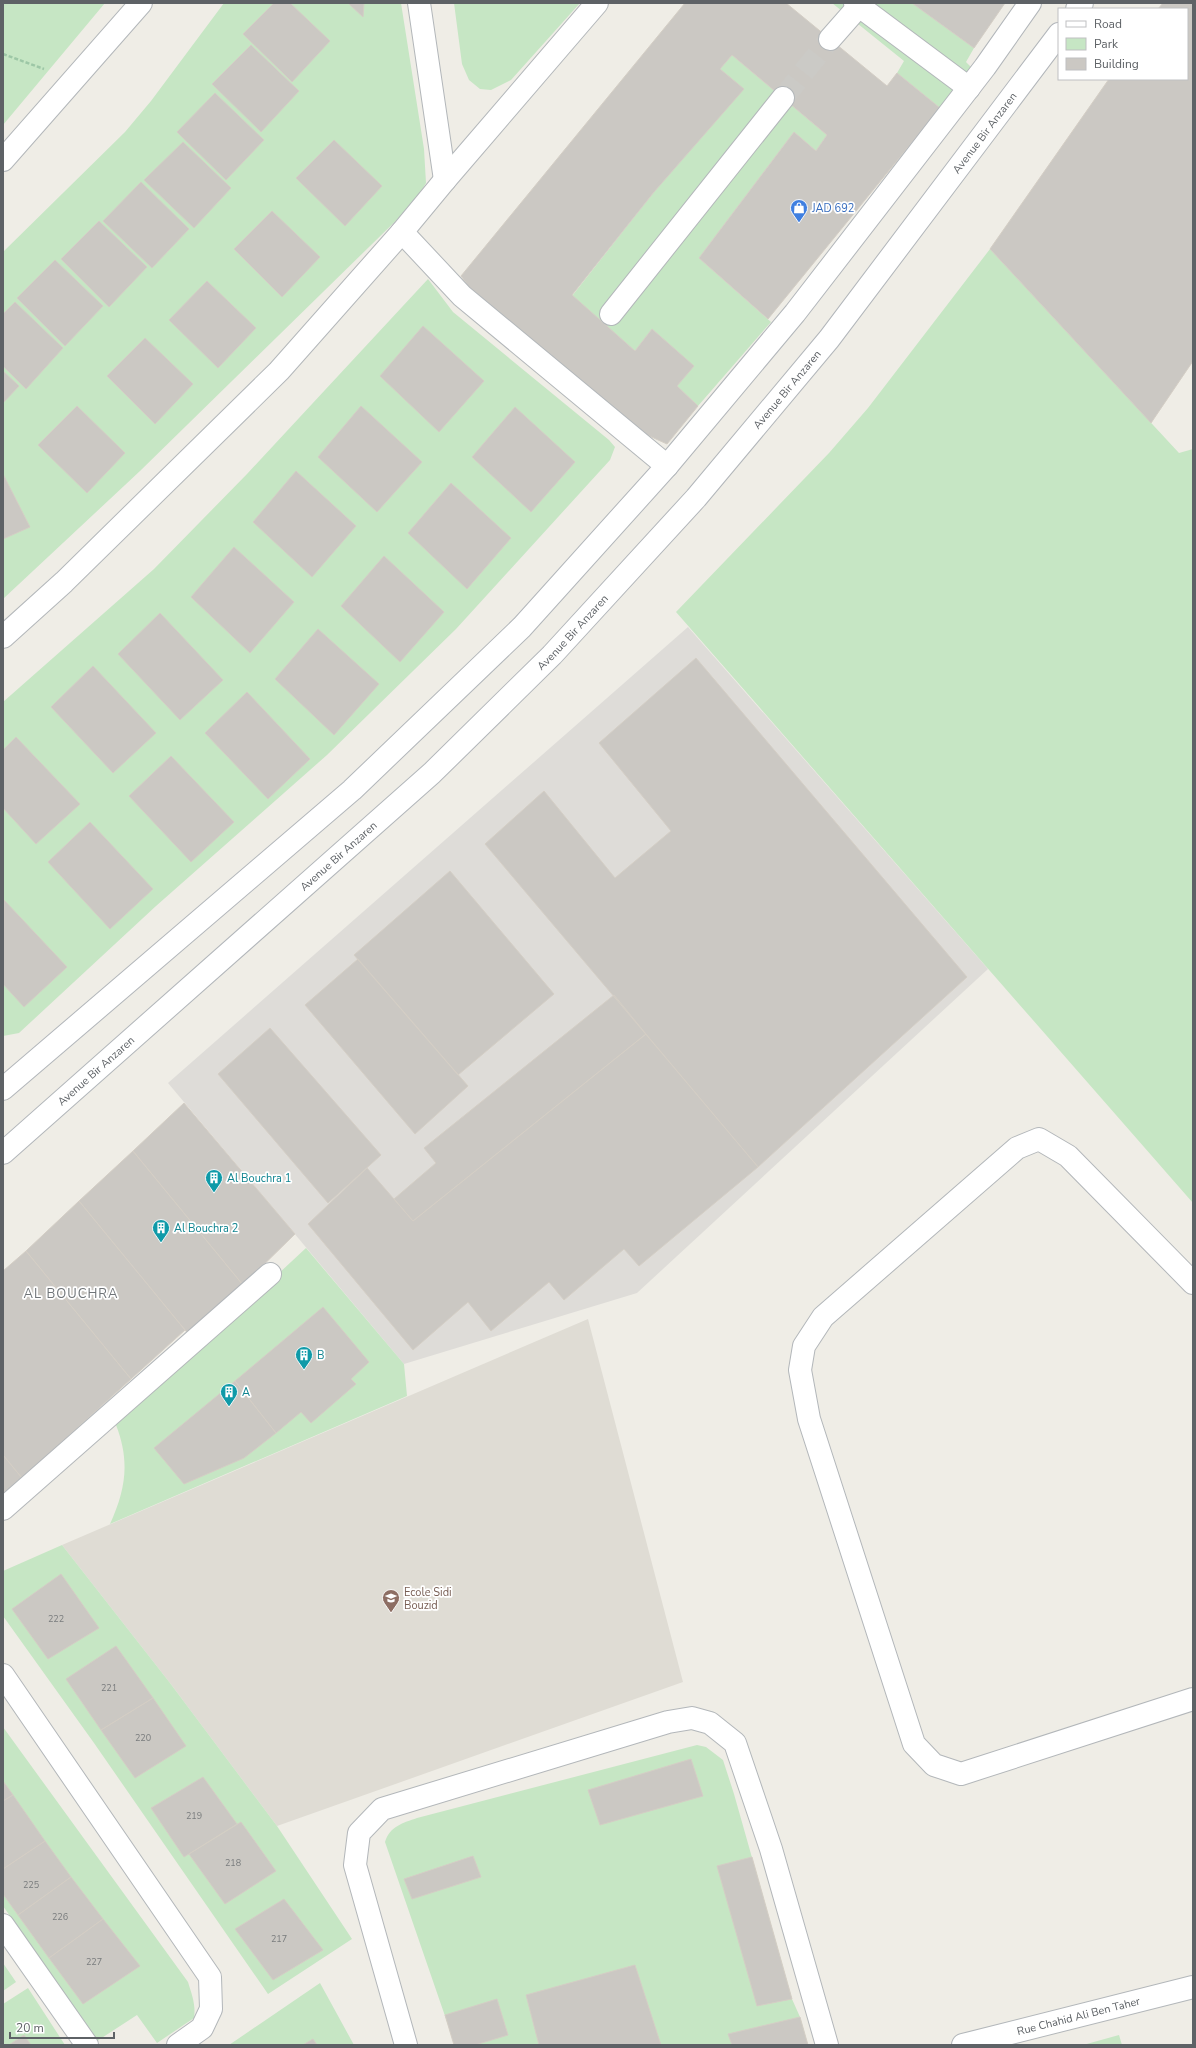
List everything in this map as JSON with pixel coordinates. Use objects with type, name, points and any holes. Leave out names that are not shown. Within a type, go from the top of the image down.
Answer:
[{"type":"street","points":[[3,160],[141,3]]},
{"type":"street","points":[[419,3],[444,180]]},
{"type":"street","points":[[3,637],[64,582],[280,371],[402,232],[444,180],[597,3]]},
{"type":"street","points":[[3,1089],[340,800],[408,738],[522,627],[667,466],[795,313],[969,88],[1030,3]]},
{"type":"street","points":[[830,39],[857,4],[969,88]]},
{"type":"street","name":"Avenue Bir Anzaren","points":[[3,1153],[426,778],[552,655],[696,498],[829,339],[1058,35]]},
{"type":"street","points":[[611,314],[783,98]]},
{"type":"street","points":[[402,232],[462,296],[667,466]]},
{"type":"street","points":[[1193,1283],[1068,1156],[1039,1139],[1017,1148],[822,1317],[804,1346],[800,1370],[809,1419],[914,1744],[934,1765],[961,1774],[1193,1699]]},
{"type":"street","points":[[3,1509],[270,1274]]},
{"type":"street","points":[[3,1675],[210,1977],[211,2009],[202,2028],[178,2045]]},
{"type":"street","points":[[406,2045],[355,1865],[359,1832],[382,1809],[668,1722],[692,1718],[710,1723],[735,1743],[771,1849],[827,2045]]},
{"type":"street","points":[[3,1925],[87,2045]]},
{"type":"street","name":"Rue Chahid Ali Ben Taher","points":[[963,2045],[1193,1987]]},
{"type":"path","points":[[3,54],[73,81]]},
{"type":"shaded area","points":[[688,627],[988,969],[637,1293],[404,1364],[168,1083]]},
{"type":"shaded area","name":"Ecole Sidi Bouzid","points":[[588,1319],[683,1682],[277,1826],[170,1683],[62,1545]]},
{"type":"green space","points":[[3,3],[105,3],[3,125]]},
{"type":"green space","points":[[224,3],[401,3],[424,149],[426,183],[414,203],[140,471],[3,599],[3,252],[125,132],[151,101]]},
{"type":"green space","points":[[454,3],[580,3],[511,80],[491,90],[480,89],[469,80],[462,64]]},
{"type":"green space","points":[[832,3],[912,3],[974,48],[966,62],[972,68],[940,108],[897,73],[904,61]]},
{"type":"green space","points":[[732,55],[827,135],[816,151],[794,132],[699,258],[771,322],[698,406],[677,386],[693,366],[652,329],[635,351],[572,296],[654,192],[743,89],[720,69]]},
{"type":"green space","points":[[990,249],[1179,453],[1193,449],[1193,1203],[676,612],[829,453],[868,408]]},
{"type":"green space","points":[[428,279],[453,312],[609,440],[615,447],[610,460],[456,629],[327,755],[156,906],[19,1033],[3,1036],[3,702],[154,569],[247,474]]},
{"type":"green space","points":[[306,1248],[404,1364],[407,1396],[110,1524],[120,1499],[124,1475],[123,1451],[116,1425]]},
{"type":"green space","points":[[62,1545],[170,1683],[277,1826],[352,1939],[268,1994],[94,1743],[3,1616],[3,1571]]},
{"type":"green space","points":[[3,1727],[188,1982],[194,2004],[194,2018],[157,2043],[137,2015],[97,2041],[3,1906]]},
{"type":"green space","points":[[697,1745],[706,1747],[723,1760],[792,1999],[800,2017],[808,2045],[455,2045],[385,1842],[390,1832],[398,1826],[417,1818]]},
{"type":"green space","points":[[3,1963],[16,1982],[3,1991]]},
{"type":"green space","points":[[320,1983],[354,2045],[229,2045]]},
{"type":"green space","points":[[28,1988],[65,2045],[3,2045],[3,2004]]},
{"type":"green space","points":[[1119,2035],[1122,2045],[1083,2045]]},
{"type":"building","points":[[274,3],[290,3],[330,41],[292,82],[243,34]]},
{"type":"building","points":[[348,3],[364,3],[363,17]]},
{"type":"building","points":[[685,3],[786,3],[887,86],[897,73],[940,108],[768,319],[699,258],[794,132],[816,151],[827,135],[732,55],[720,69],[744,89],[654,192],[572,295],[635,351],[652,329],[694,366],[677,386],[698,406],[667,444],[645,434],[470,288],[461,276]]},
{"type":"building","points":[[912,3],[1005,3],[974,48]]},
{"type":"building","points":[[1163,3],[1193,3],[1193,361],[1151,423],[990,249],[1108,80],[1188,80],[1188,8],[1159,8]]},
{"type":"building","points":[[251,45],[299,91],[261,132],[212,84]]},
{"type":"building","points":[[215,93],[264,140],[226,180],[177,132]]},
{"type":"building","points":[[334,140],[382,186],[345,226],[296,178]]},
{"type":"building","points":[[183,142],[231,188],[194,228],[144,180]]},
{"type":"building","points":[[141,182],[189,229],[152,268],[103,221]]},
{"type":"building","points":[[272,211],[320,257],[282,297],[234,249]]},
{"type":"building","points":[[99,221],[147,267],[109,307],[61,259]]},
{"type":"building","points":[[55,260],[103,306],[65,346],[17,298]]},
{"type":"building","points":[[207,281],[256,328],[218,368],[169,320]]},
{"type":"building","points":[[15,302],[63,348],[26,389],[3,366],[3,314]]},
{"type":"building","points":[[423,326],[484,381],[439,432],[380,376]]},
{"type":"building","points":[[145,338],[193,384],[155,424],[107,376]]},
{"type":"building","points":[[3,371],[19,386],[3,403]]},
{"type":"building","points":[[77,406],[125,453],[87,493],[38,445]]},
{"type":"building","points":[[361,406],[422,462],[377,512],[318,457]]},
{"type":"building","points":[[515,407],[575,462],[531,512],[472,457]]},
{"type":"building","points":[[296,471],[356,526],[312,577],[253,522]]},
{"type":"building","points":[[3,474],[30,527],[3,539]]},
{"type":"building","points":[[451,483],[511,538],[467,589],[408,533]]},
{"type":"building","points":[[234,547],[294,602],[250,653],[191,597]]},
{"type":"building","points":[[384,556],[444,612],[400,662],[341,606]]},
{"type":"building","points":[[160,613],[223,680],[180,720],[118,654]]},
{"type":"building","points":[[318,629],[379,684],[334,735],[275,679]]},
{"type":"building","points":[[696,658],[967,977],[758,1167],[485,844],[544,791],[615,878],[671,831],[599,743]]},
{"type":"building","points":[[93,666],[156,733],[113,773],[51,707]]},
{"type":"building","points":[[247,692],[310,759],[268,799],[205,733]]},
{"type":"building","points":[[16,737],[80,804],[36,844],[3,808],[3,750]]},
{"type":"building","points":[[171,756],[234,822],[191,862],[129,796]]},
{"type":"building","points":[[90,822],[153,889],[110,929],[48,862]]},
{"type":"building","points":[[450,871],[554,994],[458,1075],[354,955]]},
{"type":"building","points":[[4,900],[67,967],[24,1007],[3,984]]},
{"type":"building","points":[[358,959],[468,1086],[415,1134],[305,1005]]},
{"type":"building","points":[[614,995],[646,1034],[413,1221],[394,1199],[436,1163],[424,1148]]},
{"type":"building","points":[[270,1028],[381,1155],[328,1203],[218,1074]]},
{"type":"building","points":[[646,1034],[758,1167],[639,1266],[624,1249],[564,1300],[549,1282],[491,1331],[468,1302],[413,1350],[308,1224],[367,1168],[413,1221]]},
{"type":"building","name":"Al Bouchra 1","points":[[184,1103],[295,1234],[243,1285],[133,1151]]},
{"type":"building","name":"Al Bouchra 2","points":[[133,1151],[243,1285],[190,1336],[79,1201]]},
{"type":"building","points":[[79,1201],[185,1330],[131,1379],[26,1251]]},
{"type":"building","points":[[26,1251],[131,1379],[22,1478],[3,1455],[3,1271]]},
{"type":"building","name":"B","points":[[323,1307],[369,1362],[351,1379],[356,1384],[311,1423],[301,1412],[276,1433],[235,1381]]},
{"type":"building","name":"A","points":[[235,1381],[276,1433],[244,1458],[184,1484],[154,1448]]},
{"type":"building","points":[[3,1455],[22,1478],[3,1496]]},
{"type":"building","points":[[61,1574],[99,1628],[48,1659],[12,1609]]},
{"type":"building","points":[[116,1646],[153,1698],[101,1730],[66,1679]]},
{"type":"building","points":[[153,1698],[186,1746],[135,1778],[101,1730]]},
{"type":"building","points":[[691,1759],[703,1796],[600,1825],[588,1790]]},
{"type":"building","points":[[203,1777],[237,1824],[184,1857],[151,1808]]},
{"type":"building","points":[[3,1781],[13,1795],[3,1801]]},
{"type":"building","points":[[13,1795],[45,1841],[3,1869],[3,1801]]},
{"type":"building","points":[[241,1822],[276,1871],[225,1904],[189,1854]]},
{"type":"building","points":[[45,1841],[71,1877],[18,1915],[3,1894],[3,1869]]},
{"type":"building","points":[[473,1856],[481,1877],[412,1899],[404,1879]]},
{"type":"building","points":[[752,1857],[792,1999],[757,2006],[717,1866]]},
{"type":"building","points":[[71,1877],[103,1919],[49,1958],[18,1915]]},
{"type":"building","points":[[284,1899],[323,1950],[273,1980],[235,1929]]},
{"type":"building","points":[[103,1919],[140,1966],[83,2004],[49,1958]]},
{"type":"building","points":[[635,1965],[661,2045],[539,2045],[526,1995]]},
{"type":"building","points":[[497,1999],[508,2035],[475,2045],[454,2045],[445,2015]]},
{"type":"building","points":[[800,2017],[808,2045],[732,2045],[728,2034]]},
{"type":"building","points":[[24,2035],[31,2045],[9,2045]]},
{"type":"building","points":[[313,2039],[317,2045],[303,2045]]},
{"type":"tunnel","points":[[783,98],[830,39]]},
{"type":"place","name":"JAD 692","points":[[799,223]]},
{"type":"place","name":"Al Bouchra 1","points":[[214,1193]]},
{"type":"place","name":"Al Bouchra 2","points":[[161,1243]]},
{"type":"place","name":"B","points":[[304,1370]]},
{"type":"place","name":"A","points":[[229,1407]]},
{"type":"place","name":"Ecole Sidi Bouzid","points":[[391,1613]]},
{"type":"district","name":"AL BOUCHRA","points":[[71,1294]]}]
